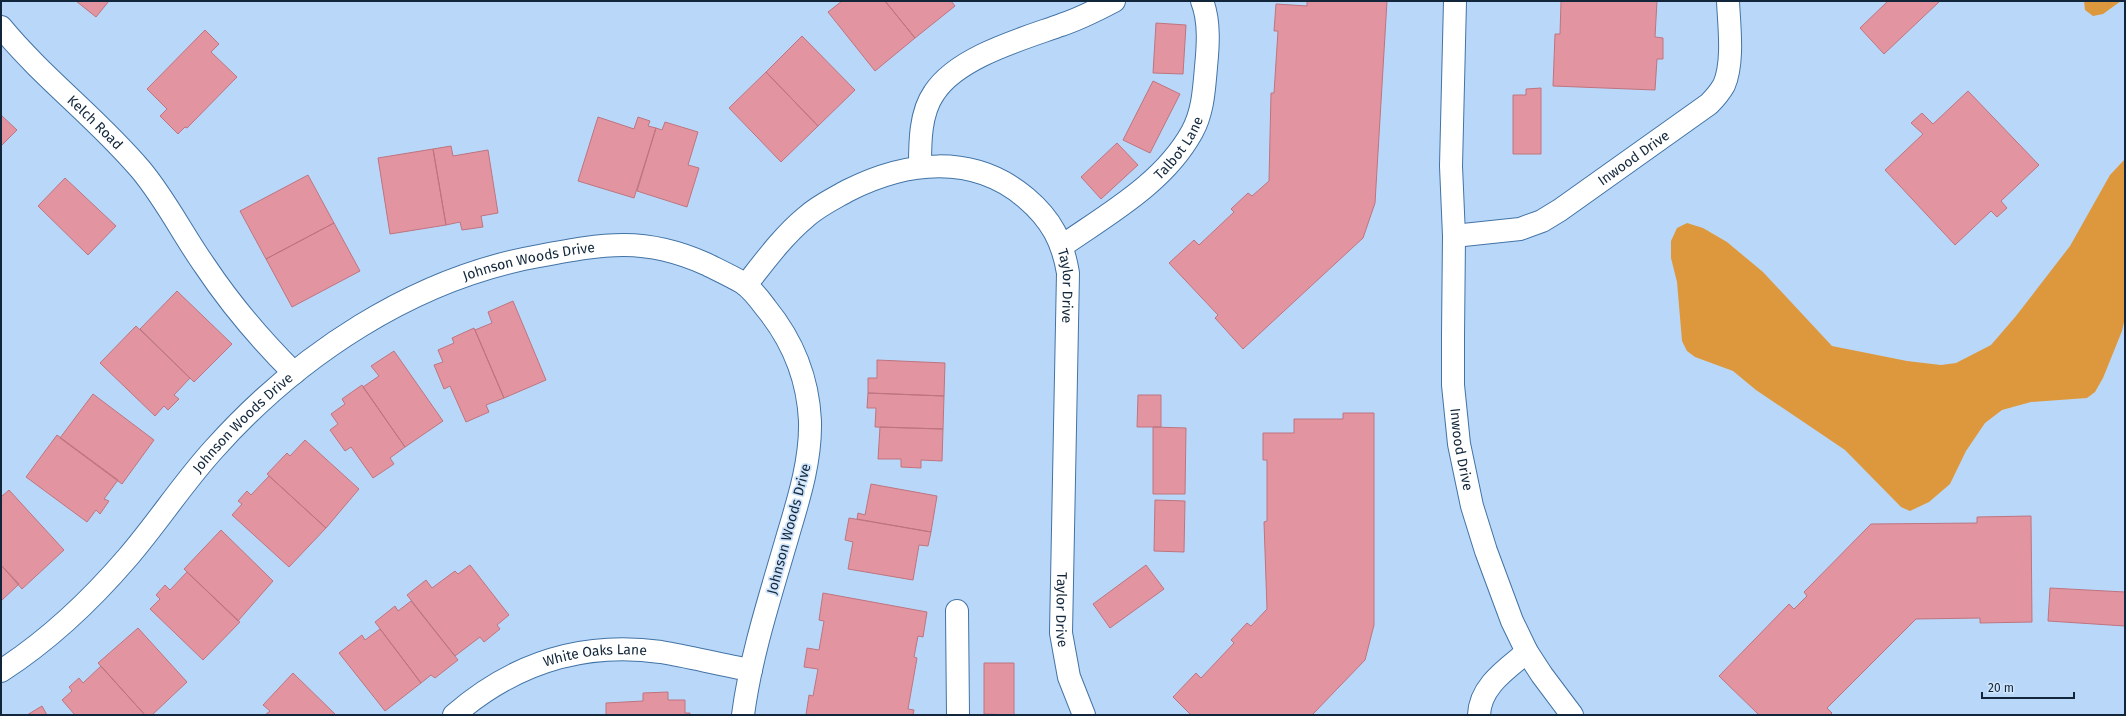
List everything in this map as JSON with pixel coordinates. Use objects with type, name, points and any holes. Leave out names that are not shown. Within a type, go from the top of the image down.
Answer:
[{"type":"street","points":[[920,166],[920,148],[925,115],[932,96],[944,80],[987,53],[1062,25],[1114,1]]},
{"type":"street","name":"Talbot Lane","points":[[1062,246],[1138,193],[1171,161],[1192,132],[1204,95],[1208,51],[1205,9],[1202,1]]},
{"type":"street","name":"Inwood Drive","points":[[1455,1],[1451,166],[1454,236],[1453,385],[1456,418],[1464,470],[1486,551],[1512,621],[1527,652],[1572,715]]},
{"type":"street","name":"Inwood Drive","points":[[1454,236],[1520,229],[1542,220],[1571,203],[1709,104],[1724,84],[1728,67],[1728,1]]},
{"type":"street","name":"Kelch Road","points":[[1,28],[32,62],[99,125],[142,171],[180,224],[227,298],[267,346],[294,373]]},
{"type":"street","name":"Taylor Drive","points":[[746,285],[782,241],[806,216],[859,185],[890,174],[920,166],[944,165],[971,169],[1009,185],[1040,212],[1062,246],[1068,273],[1061,633],[1069,677],[1084,715]]},
{"type":"street","name":"Johnson Woods Drive","points":[[1,671],[55,630],[97,591],[129,556],[214,448],[242,419],[294,373],[344,336],[399,304],[447,282],[503,263],[535,256],[614,244],[647,246],[665,249],[698,261],[746,285],[781,327],[799,362],[807,395],[810,422],[808,456],[801,489],[751,670],[743,715]]},
{"type":"street","points":[[957,611],[958,715]]},
{"type":"street","name":"White Oaks Lane","points":[[454,715],[487,689],[511,675],[551,658],[580,652],[605,650],[660,652],[751,670]]},
{"type":"street","points":[[1479,715],[1480,705],[1490,686],[1527,652]]},
{"type":"shaded area","points":[[2084,1],[2121,1],[2103,14],[2093,16],[2085,10]]},
{"type":"shaded area","points":[[2125,159],[2125,318],[2122,331],[2103,378],[2095,392],[2087,398],[2031,402],[2002,410],[1985,423],[1966,451],[1950,484],[1929,502],[1910,511],[1901,507],[1845,450],[1756,390],[1733,371],[1695,357],[1687,351],[1682,341],[1677,282],[1671,258],[1671,241],[1677,228],[1687,223],[1703,228],[1727,242],[1763,272],[1832,346],[1907,361],[1941,365],[1956,363],[1991,345],[2016,316],[2070,246],[2110,175]]},
{"type":"building","points":[[76,1],[109,1],[96,17]]},
{"type":"building","points":[[842,1],[885,1],[915,38],[875,71],[828,12]]},
{"type":"building","points":[[885,1],[951,1],[955,6],[915,38]]},
{"type":"building","points":[[1307,1],[1387,1],[1375,203],[1363,238],[1243,349],[1215,318],[1218,315],[1169,263],[1194,240],[1199,245],[1234,212],[1231,209],[1248,193],[1252,196],[1269,181],[1271,93],[1274,93],[1278,31],[1274,31],[1276,4],[1307,6]]},
{"type":"building","points":[[1561,1],[1657,1],[1655,37],[1663,38],[1663,59],[1657,59],[1655,90],[1553,86],[1555,34],[1560,34]]},
{"type":"building","points":[[1888,1],[1940,1],[1884,54],[1860,28]]},
{"type":"building","points":[[1156,23],[1186,25],[1183,74],[1153,73]]},
{"type":"building","points":[[205,30],[219,44],[211,52],[237,77],[187,128],[185,127],[178,134],[160,116],[167,109],[147,89]]},
{"type":"building","points":[[802,36],[855,90],[818,126],[766,72]]},
{"type":"building","points":[[766,72],[818,126],[781,162],[729,108]]},
{"type":"building","points":[[1153,81],[1180,94],[1150,153],[1123,140]]},
{"type":"building","points":[[1541,88],[1541,154],[1513,154],[1513,95],[1526,95],[1526,89]]},
{"type":"building","points":[[1968,91],[2039,165],[2001,201],[2007,208],[1997,217],[1991,211],[1955,245],[1885,170],[1923,134],[1911,123],[1922,113],[1933,124]]},
{"type":"building","points":[[1,115],[17,130],[1,146]]},
{"type":"building","points":[[598,117],[634,129],[638,117],[650,121],[648,126],[656,128],[634,198],[578,181]]},
{"type":"building","points":[[665,122],[698,132],[688,165],[699,168],[687,207],[637,191],[656,128],[662,130]]},
{"type":"building","points":[[1117,143],[1138,165],[1101,199],[1081,177]]},
{"type":"building","points":[[451,146],[453,156],[488,150],[498,213],[481,216],[483,227],[462,230],[460,222],[446,225],[433,149]]},
{"type":"building","points":[[433,149],[446,225],[390,234],[378,158]]},
{"type":"building","points":[[308,175],[334,223],[266,259],[240,211]]},
{"type":"building","points":[[65,178],[116,226],[88,255],[38,206]]},
{"type":"building","points":[[334,223],[360,271],[292,307],[266,259]]},
{"type":"building","points":[[177,291],[232,344],[194,382],[140,329]]},
{"type":"building","points":[[513,301],[546,380],[504,398],[475,330],[492,323],[488,312]]},
{"type":"building","points":[[136,326],[190,378],[174,395],[179,399],[168,410],[164,406],[155,416],[100,363]]},
{"type":"building","points":[[474,328],[504,398],[486,405],[489,412],[466,422],[450,386],[444,389],[434,365],[443,362],[438,350],[454,343],[452,338]]},
{"type":"building","points":[[394,351],[443,421],[405,447],[363,387],[379,376],[371,366]]},
{"type":"building","points":[[877,360],[945,363],[944,396],[868,393],[868,378],[877,378]]},
{"type":"building","points":[[362,385],[405,447],[390,458],[394,464],[373,478],[351,447],[345,451],[330,430],[338,424],[331,414],[345,404],[342,399]]},
{"type":"building","points":[[868,393],[944,396],[943,429],[875,427],[876,408],[867,408]]},
{"type":"building","points":[[93,394],[154,440],[122,484],[60,438]]},
{"type":"building","points":[[1138,395],[1161,395],[1161,427],[1137,427]]},
{"type":"building","points":[[1343,413],[1374,413],[1374,625],[1365,660],[1312,715],[1191,715],[1173,697],[1196,673],[1201,678],[1234,643],[1231,640],[1247,623],[1251,626],[1267,609],[1264,522],[1267,521],[1267,460],[1263,460],[1263,433],[1294,433],[1294,419],[1343,419]]},
{"type":"building","points":[[880,427],[943,429],[942,461],[921,460],[921,468],[901,467],[901,459],[878,459]]},
{"type":"building","points":[[1153,427],[1186,428],[1185,494],[1153,494]]},
{"type":"building","points":[[57,435],[118,480],[104,499],[109,501],[100,514],[96,510],[87,522],[26,477]]},
{"type":"building","points":[[305,440],[359,489],[326,528],[267,474],[287,453],[290,456]]},
{"type":"building","points":[[269,476],[326,528],[289,567],[232,515],[242,504],[238,501],[247,491],[251,495]]},
{"type":"building","points":[[871,484],[937,496],[931,532],[857,519],[858,513],[865,515]]},
{"type":"building","points":[[9,490],[64,550],[22,589],[1,565],[1,497]]},
{"type":"building","points":[[1155,500],[1185,501],[1184,552],[1154,551]]},
{"type":"building","points":[[2031,516],[2032,622],[1980,623],[1980,618],[1916,619],[1827,708],[1832,713],[1830,715],[1759,715],[1719,676],[1789,604],[1794,609],[1807,596],[1804,592],[1871,524],[1977,523],[1977,517]]},
{"type":"building","points":[[849,518],[931,532],[928,546],[919,545],[913,580],[848,569],[853,542],[845,540]]},
{"type":"building","points":[[221,530],[273,581],[238,621],[184,569]]},
{"type":"building","points":[[1,565],[19,584],[1,601]]},
{"type":"building","points":[[470,565],[509,615],[497,625],[500,629],[484,642],[480,637],[455,656],[407,595],[426,580],[432,588],[455,571],[458,574]]},
{"type":"building","points":[[1146,565],[1164,589],[1110,628],[1093,604]]},
{"type":"building","points":[[187,572],[240,622],[203,660],[150,609],[160,599],[156,595],[165,585],[170,590]]},
{"type":"building","points":[[2050,588],[2125,592],[2125,626],[2048,621]]},
{"type":"building","points":[[823,593],[927,612],[923,637],[918,636],[914,657],[917,658],[908,709],[914,710],[913,715],[806,715],[809,695],[813,696],[818,669],[804,667],[807,648],[819,650],[824,621],[819,620]]},
{"type":"building","points":[[411,601],[458,660],[435,678],[431,675],[421,683],[375,622],[395,606],[398,611]]},
{"type":"building","points":[[138,628],[187,682],[152,715],[145,715],[98,663]]},
{"type":"building","points":[[380,629],[421,683],[385,711],[339,653],[362,635],[365,640]]},
{"type":"building","points":[[984,663],[1014,663],[1014,715],[984,714]]},
{"type":"building","points":[[101,666],[145,715],[75,715],[62,700],[72,691],[69,687],[79,678],[83,683]]},
{"type":"building","points":[[293,673],[336,715],[265,715],[270,711],[263,705]]},
{"type":"building","points":[[668,692],[668,700],[685,700],[685,713],[690,713],[690,715],[606,715],[606,703],[643,701],[643,693]]},
{"type":"building","points":[[42,706],[47,715],[27,715]]}]
